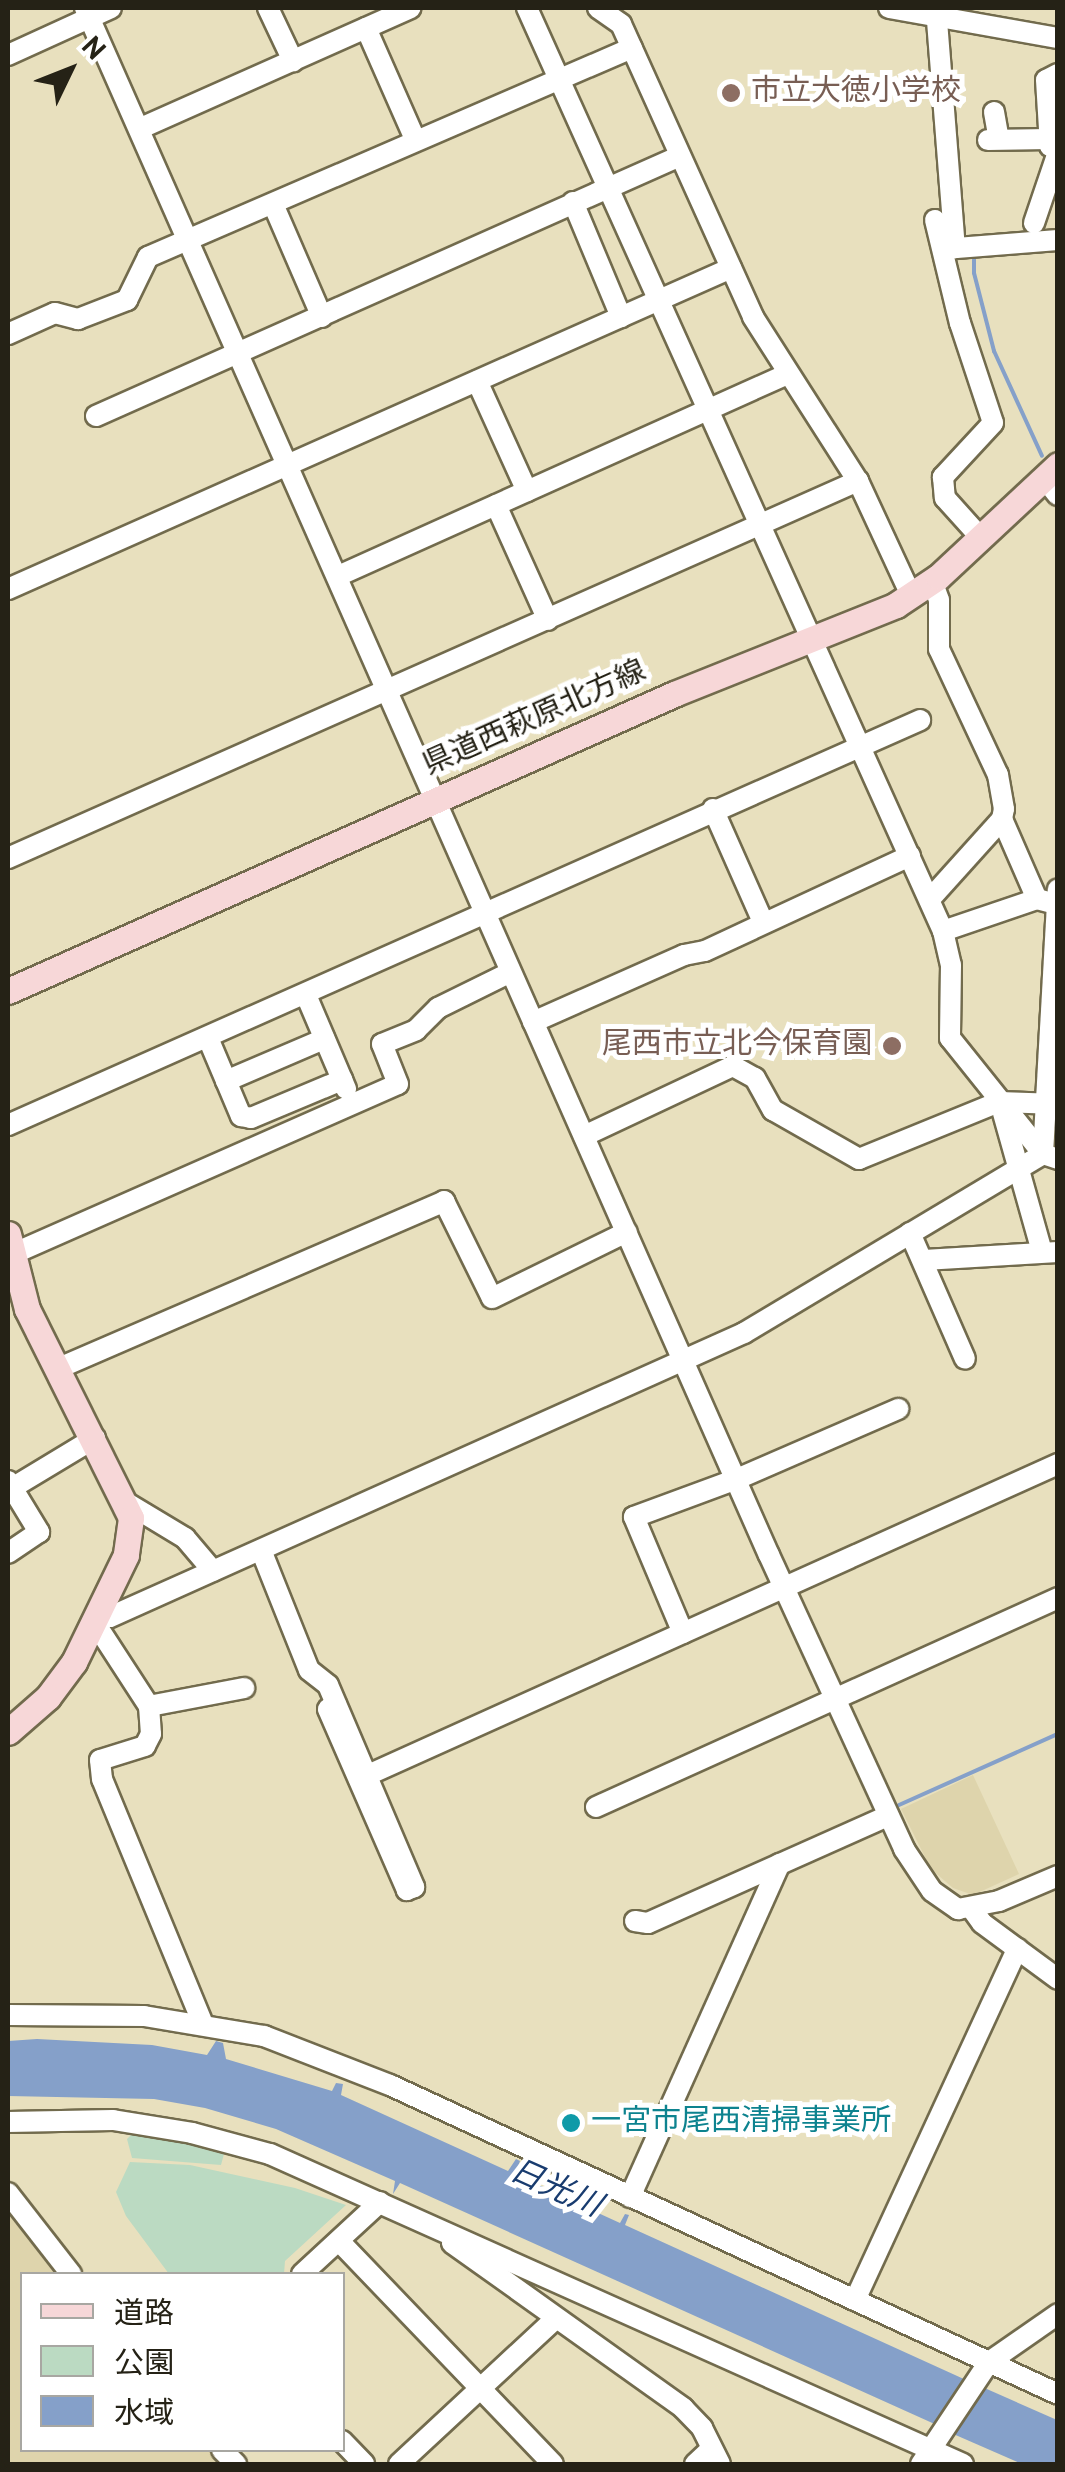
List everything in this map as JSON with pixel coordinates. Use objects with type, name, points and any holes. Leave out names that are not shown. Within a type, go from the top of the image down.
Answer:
[{"type":"main road","name":"県道西萩原北方線","points":[[8,991],[436,798],[922,588],[1054,475]]},
{"type":"main road","points":[[8,1732],[30,1716],[64,1678],[97,1618],[130,1539],[127,1504],[27,1309],[9,1248]]},
{"type":"street","points":[[8,55],[87,12],[111,8]]},
{"type":"street","points":[[268,8],[293,60]]},
{"type":"street","points":[[140,128],[412,8]]},
{"type":"street","points":[[527,8],[930,899],[951,965],[950,1038],[999,1102],[1050,1156]]},
{"type":"street","points":[[598,8],[621,24],[731,268],[787,374],[922,588],[939,600],[939,649],[998,775],[1002,820],[1052,912]]},
{"type":"street","points":[[889,8],[936,12],[1058,38]]},
{"type":"street","points":[[87,12],[888,1816],[932,1891],[944,1903],[972,1909],[1058,1876]]},
{"type":"street","points":[[936,12],[948,248]]},
{"type":"street","points":[[366,28],[416,139]]},
{"type":"street","points":[[8,334],[54,313],[78,318],[126,300],[148,257],[190,242],[559,76],[632,48]]},
{"type":"street","points":[[1034,223],[1055,145],[1046,80],[1058,74]]},
{"type":"street","points":[[994,112],[993,139],[1055,145]]},
{"type":"street","points":[[96,416],[680,156]]},
{"type":"street","points":[[573,202],[621,317]]},
{"type":"street","points":[[273,204],[322,317]]},
{"type":"street","points":[[935,220],[948,248],[993,424],[943,476],[945,498],[980,538]]},
{"type":"street","points":[[948,248],[1058,240]]},
{"type":"street","points":[[8,589],[731,268]]},
{"type":"street","points":[[338,576],[787,374]]},
{"type":"street","points":[[476,380],[527,491]]},
{"type":"street","points":[[8,858],[858,482]]},
{"type":"street","points":[[496,505],[548,620]]},
{"type":"street","points":[[8,1125],[920,720]]},
{"type":"street","points":[[713,809],[764,922]]},
{"type":"street","points":[[930,899],[1002,820]]},
{"type":"street","points":[[533,1022],[910,856]]},
{"type":"street","points":[[1050,1156],[1056,997],[1052,912],[1058,890]]},
{"type":"street","points":[[943,931],[1052,912]]},
{"type":"street","points":[[9,1248],[398,1084],[382,1044],[416,1030],[438,1008],[511,972]]},
{"type":"street","points":[[306,995],[355,1104]]},
{"type":"street","points":[[208,1038],[241,1116],[251,1118],[342,1080]]},
{"type":"street","points":[[226,1082],[324,1039]]},
{"type":"street","points":[[584,1136],[733,1066],[755,1078],[773,1110],[859,1160],[999,1102],[1053,1104]]},
{"type":"street","points":[[924,1260],[1050,1252],[999,1102]]},
{"type":"street","points":[[97,1618],[110,1618],[784,1313],[1020,1167],[1050,1156]]},
{"type":"street","points":[[60,1368],[444,1201],[492,1298],[627,1232]]},
{"type":"street","points":[[910,1233],[965,1360]]},
{"type":"street","points":[[683,1632],[634,1517],[737,1479],[898,1410]]},
{"type":"street","points":[[8,1554],[40,1532],[10,1484],[94,1438]]},
{"type":"street","points":[[261,1550],[309,1670],[328,1684],[362,1777],[1058,1464]]},
{"type":"street","points":[[127,1504],[185,1538],[214,1571]]},
{"type":"street","points":[[596,1806],[1058,1598]]},
{"type":"street","points":[[97,1618],[149,1706],[151,1734],[144,1746],[100,1760],[100,1769],[203,2024]]},
{"type":"street","points":[[149,1706],[244,1688]]},
{"type":"street","points":[[635,1921],[648,1923],[888,1816]]},
{"type":"street","points":[[630,2197],[780,1864]]},
{"type":"street","points":[[972,1909],[982,1923],[1058,1988]]},
{"type":"street","points":[[1015,1952],[1058,1979]]},
{"type":"street","points":[[855,2300],[1015,1952]]},
{"type":"street","points":[[8,2015],[124,2015],[264,2036],[390,2084],[1058,2394]]},
{"type":"street","points":[[8,2122],[113,2120],[192,2134],[270,2154],[441,2229],[927,2457],[963,2464]]},
{"type":"street","points":[[8,2194],[69,2272]]},
{"type":"street","points":[[304,2272],[380,2202]]},
{"type":"street","points":[[441,2229],[444,2238],[694,2418],[715,2457],[695,2464]]},
{"type":"street","points":[[338,2240],[553,2464]]},
{"type":"street","points":[[927,2457],[989,2362],[1058,2314]]},
{"type":"street","points":[[400,2464],[556,2318]]},
{"type":"street","points":[[345,2444],[364,2464]]},
{"type":"shaded area","points":[[973,1775],[1019,1874],[973,1895],[953,1888],[931,1869],[901,1809]]},
{"type":"shaded area","points":[[8,2204],[59,2272],[20,2272],[20,2452],[216,2452],[228,2464],[8,2464]]},
{"type":"green space","points":[[135,2131],[220,2149],[224,2154],[221,2165],[132,2158],[127,2139]]},
{"type":"green space","points":[[130,2162],[190,2165],[295,2188],[346,2205],[285,2261],[284,2272],[168,2272],[126,2216],[116,2192]]},
{"type":"water","points":[[8,2041],[152,2045],[207,2055],[216,2041],[223,2043],[226,2059],[332,2091],[336,2083],[343,2084],[341,2095],[508,2171],[516,2159],[520,2161],[515,2174],[580,2204],[592,2189],[585,2207],[620,2223],[625,2214],[629,2215],[625,2225],[966,2380],[939,2426],[400,2183],[393,2194],[395,2181],[276,2129],[205,2108],[154,2099],[8,2096]]},
{"type":"water","points":[[980,2386],[1057,2420],[1057,2464],[1022,2464],[951,2433]]},
{"type":"waterway","points":[[974,255],[974,273],[994,351],[1042,456]]},
{"type":"waterway","points":[[899,1805],[1058,1734]]},
{"type":"place","name":"市立大徳小学校","points":[[731,93]]},
{"type":"place","name":"尾西市立北今保育園","points":[[892,1046]]},
{"type":"place","name":"一宮市尾西清掃事業所","points":[[571,2123]]},
{"type":"water label","name":"日光川","points":[[555,2190]]}]
